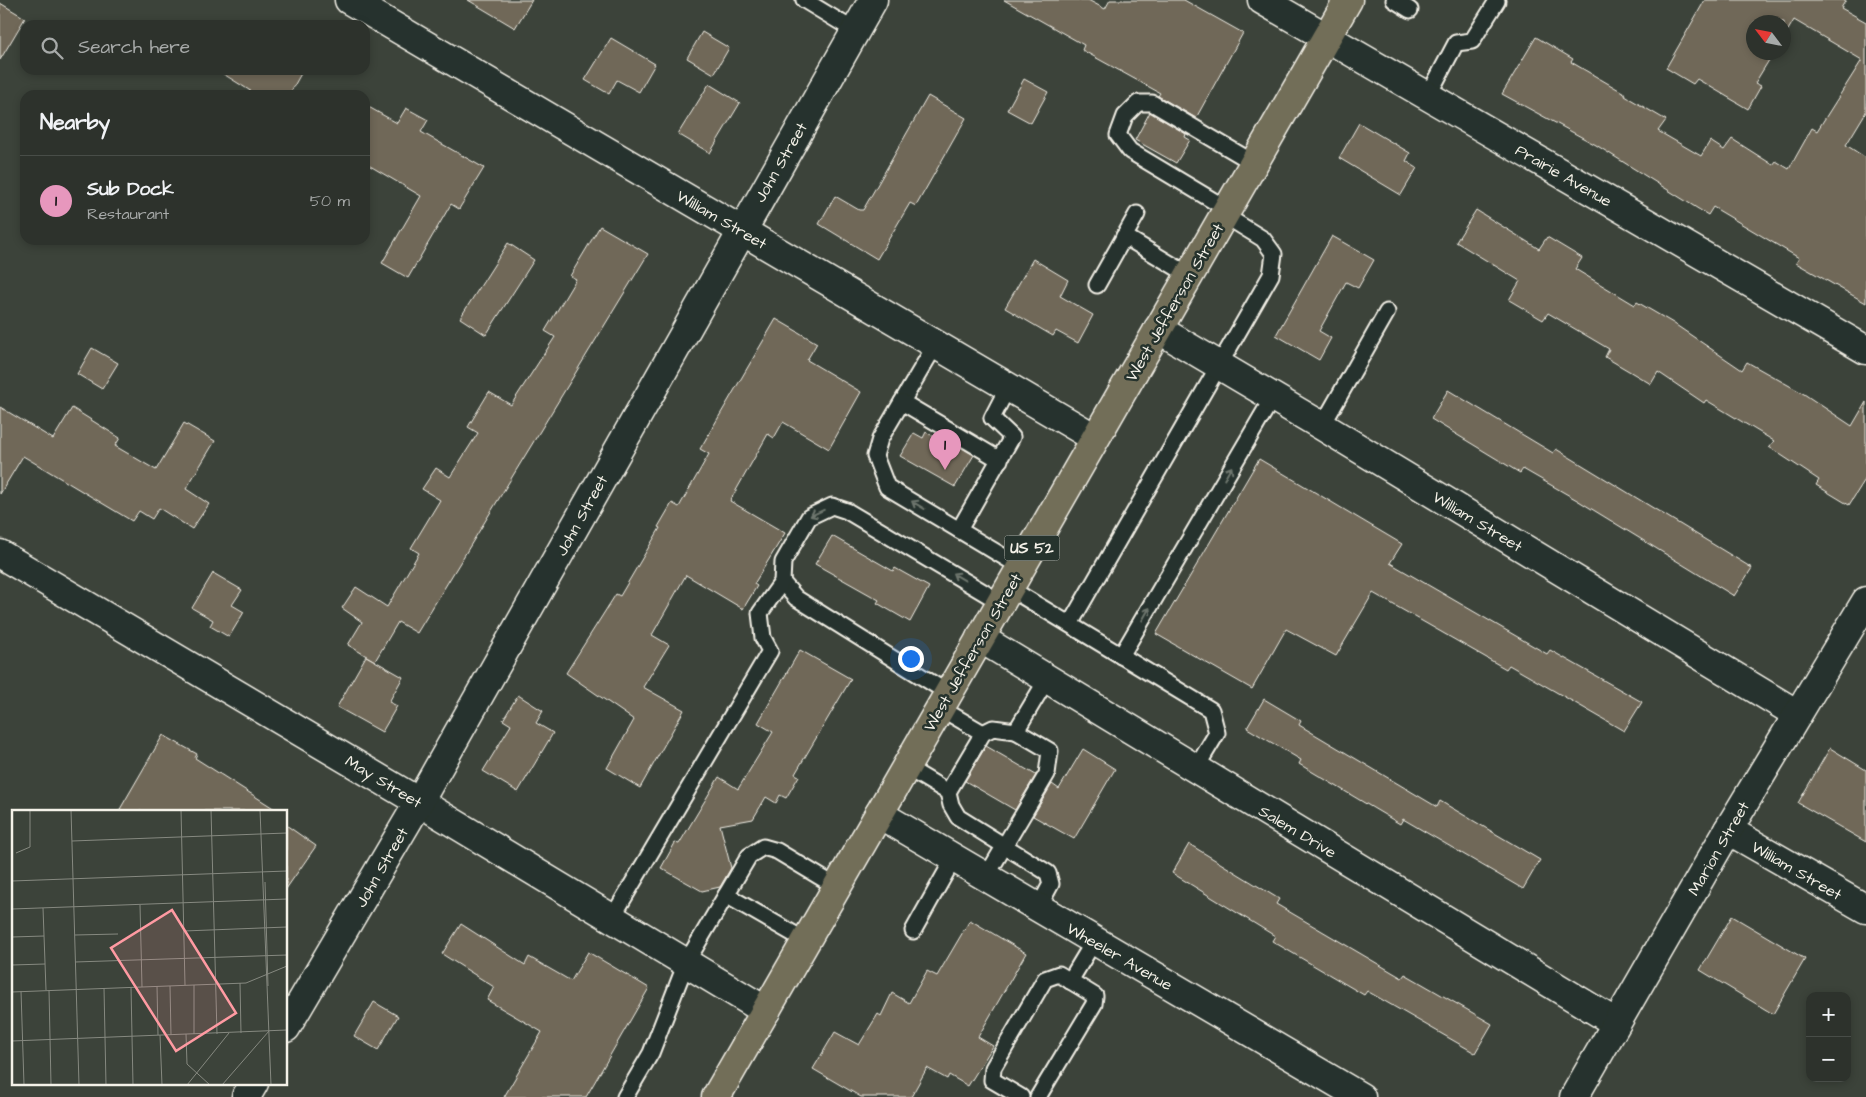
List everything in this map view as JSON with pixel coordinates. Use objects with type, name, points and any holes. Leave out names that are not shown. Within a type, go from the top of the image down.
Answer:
[{"type":"main road","name":"West Jefferson Street","points":[[716,1097],[1348,0]]},
{"type":"street","name":"John Street","points":[[288,1025],[419,802],[741,230],[873,0]]},
{"type":"street","name":"Prairie Avenue","points":[[1262,0],[1866,350]]},
{"type":"street","name":"William Street","points":[[366,4],[741,230],[1096,438]]},
{"type":"street","name":"William Street","points":[[1158,329],[1322,426],[1797,714]]},
{"type":"street","name":"May Street","points":[[0,554],[419,802],[766,1011]]},
{"type":"street","name":"Marion Street","points":[[1574,1097],[1728,830],[1866,601]]},
{"type":"street","name":"Salem Drive","points":[[980,638],[1616,1023]]},
{"type":"street","name":"Wheeler Avenue","points":[[878,814],[1094,941],[1344,1093]]},
{"type":"street","name":"William Street","points":[[1728,830],[1866,909]]},
{"type":"street","points":[[246,1097],[253,1084]]},
{"type":"lane","points":[[804,0],[855,31]]},
{"type":"lane","points":[[1394,0],[1410,10]]},
{"type":"lane","points":[[1428,96],[1456,43],[1472,41],[1496,1]]},
{"type":"lane","points":[[1070,624],[1271,275],[1274,254],[1263,239],[1225,212],[1130,151],[1118,135],[1125,116],[1138,103],[1152,103],[1254,163]]},
{"type":"lane","points":[[1096,284],[1137,214]]},
{"type":"lane","points":[[1124,236],[1189,274]]},
{"type":"lane","points":[[1322,426],[1387,312]]},
{"type":"lane","points":[[936,344],[880,439],[876,456],[887,487],[959,530],[1010,586]]},
{"type":"lane","points":[[959,530],[1012,437],[992,418],[1008,387]]},
{"type":"lane","points":[[1121,656],[1273,397]]},
{"type":"lane","points":[[902,402],[1000,460]]},
{"type":"lane","points":[[612,918],[770,651],[763,638],[760,613],[782,582],[784,562],[809,517],[832,506],[847,510],[1010,586],[1211,710],[1217,733],[1196,768]]},
{"type":"lane","points":[[782,582],[796,598],[944,700],[983,733]]},
{"type":"lane","points":[[1016,731],[1047,679]]},
{"type":"lane","points":[[986,877],[1004,846],[1047,774],[1050,751],[1016,731],[993,728],[983,733],[948,792],[951,805],[958,817],[1004,846],[1048,872],[1051,884],[1038,908]]},
{"type":"lane","points":[[906,767],[948,792]]},
{"type":"lane","points":[[625,1097],[651,1053],[686,963],[749,856],[763,847],[777,851],[837,887]]},
{"type":"lane","points":[[913,931],[954,858]]},
{"type":"lane","points":[[726,895],[806,941]]},
{"type":"lane","points":[[1070,981],[1094,941]]},
{"type":"lane","points":[[1021,1097],[992,1080],[993,1068],[1045,979],[1059,974],[1095,996],[1094,1004],[1038,1097]]},
{"type":"building","points":[[468,0],[532,0],[515,28]]},
{"type":"building","points":[[1004,0],[1088,0],[1105,9],[1110,0],[1184,0],[1243,33],[1196,118],[1158,96],[1160,93],[1082,50],[1084,45]]},
{"type":"building","points":[[1705,0],[1846,0],[1841,8],[1866,22],[1866,112],[1846,145],[1866,158],[1866,303],[1796,263],[1799,258],[1713,207],[1708,215],[1596,145],[1502,94],[1536,37],[1573,59],[1571,62],[1666,120],[1658,131],[1701,156],[1710,141],[1724,150],[1732,139],[1773,165],[1776,161],[1789,169],[1812,128],[1817,131],[1862,60],[1794,20],[1791,25],[1791,15],[1746,15],[1746,60],[1769,60],[1755,83],[1761,86],[1748,109],[1697,79],[1693,84],[1666,68]]},
{"type":"building","points":[[0,3],[25,18],[20,20],[20,26],[0,60]]},
{"type":"building","points":[[702,32],[729,48],[714,74],[687,58]]},
{"type":"building","points":[[611,38],[655,64],[639,92],[617,80],[609,94],[585,80]]},
{"type":"building","points":[[225,75],[300,75],[292,90],[249,90]]},
{"type":"building","points":[[1024,79],[1048,92],[1031,123],[1007,110]]},
{"type":"building","points":[[709,84],[740,103],[710,153],[678,134]]},
{"type":"building","points":[[928,96],[966,118],[916,206],[910,203],[877,259],[819,224],[835,196],[859,210],[863,210]]},
{"type":"building","points":[[370,108],[397,123],[406,108],[428,120],[421,132],[484,168],[459,209],[451,204],[408,278],[382,263],[421,196],[370,166]]},
{"type":"building","points":[[1150,112],[1186,134],[1185,137],[1190,140],[1176,163],[1135,140]]},
{"type":"building","points":[[1359,123],[1410,153],[1406,161],[1417,168],[1401,195],[1339,158]]},
{"type":"building","points":[[1476,210],[1539,249],[1547,237],[1582,258],[1575,269],[1635,305],[1637,302],[1673,323],[1742,370],[1747,362],[1804,394],[1852,426],[1866,402],[1866,478],[1849,505],[1816,485],[1819,480],[1769,447],[1774,441],[1706,400],[1704,403],[1658,372],[1651,384],[1605,357],[1609,349],[1548,313],[1543,320],[1509,300],[1520,281],[1456,242]]},
{"type":"building","points":[[600,226],[648,254],[417,633],[398,622],[375,661],[348,645],[362,622],[342,608],[356,587],[387,607],[419,553],[411,548],[440,500],[422,489],[436,468],[450,477],[478,433],[468,427],[489,392],[511,405],[555,337],[545,331],[576,279],[570,276]]},
{"type":"building","points":[[1332,236],[1374,260],[1358,288],[1346,282],[1319,331],[1331,338],[1319,360],[1276,335]]},
{"type":"building","points":[[508,243],[534,260],[486,335],[460,318]]},
{"type":"building","points":[[1033,259],[1068,280],[1060,296],[1093,315],[1078,343],[1056,331],[1053,336],[1005,308]]},
{"type":"building","points":[[776,319],[817,343],[807,360],[861,392],[829,449],[783,422],[774,438],[768,434],[730,501],[785,533],[754,584],[757,586],[743,609],[686,575],[652,635],[669,645],[643,687],[684,710],[640,788],[607,768],[634,720],[566,673],[616,594],[620,596],[660,528],[658,527],[672,503],[679,507],[709,454],[700,449]]},
{"type":"building","points":[[92,348],[118,363],[102,389],[77,374]]},
{"type":"building","points":[[1448,390],[1553,453],[1556,449],[1752,568],[1734,596],[1577,500],[1523,469],[1520,473],[1431,419]]},
{"type":"building","points":[[0,407],[53,439],[72,408],[120,438],[115,446],[156,470],[184,423],[215,441],[186,489],[209,504],[192,529],[159,508],[152,519],[139,511],[132,521],[23,456],[0,494]]},
{"type":"building","points":[[926,432],[941,441],[943,437],[974,455],[955,487],[900,456],[914,433],[923,438]]},
{"type":"building","points":[[1259,459],[1402,544],[1390,563],[1547,654],[1550,650],[1642,702],[1624,731],[1509,665],[1506,669],[1373,593],[1336,656],[1286,629],[1252,689],[1156,634]]},
{"type":"building","points":[[832,536],[893,571],[895,568],[929,587],[910,622],[877,603],[879,600],[815,564]]},
{"type":"building","points":[[213,573],[242,590],[232,605],[244,612],[229,637],[210,626],[213,620],[192,608]]},
{"type":"building","points":[[800,650],[851,679],[795,774],[799,776],[786,798],[780,795],[776,803],[766,797],[753,819],[720,825],[731,868],[720,887],[702,891],[661,868],[675,843],[679,844],[719,777],[738,789],[773,732],[758,723]]},
{"type":"building","points":[[366,656],[403,677],[389,702],[397,706],[382,732],[337,707]]},
{"type":"building","points":[[518,695],[543,711],[536,723],[553,733],[518,792],[483,771],[511,725],[503,720]]},
{"type":"building","points":[[1264,699],[1301,721],[1299,725],[1437,807],[1440,801],[1540,860],[1523,889],[1403,819],[1400,824],[1299,764],[1301,760],[1247,728]]},
{"type":"building","points":[[163,735],[197,754],[195,758],[276,810],[120,810]]},
{"type":"building","points":[[986,746],[1036,775],[1015,810],[965,781]]},
{"type":"building","points":[[1830,748],[1866,770],[1866,842],[1798,803]]},
{"type":"building","points":[[1083,749],[1115,769],[1074,839],[1033,816],[1052,784],[1059,789]]},
{"type":"building","points":[[288,826],[316,846],[288,886]]},
{"type":"building","points":[[1189,844],[1279,899],[1276,904],[1402,978],[1405,974],[1492,1024],[1475,1053],[1367,991],[1364,995],[1272,941],[1275,936],[1172,873]]},
{"type":"building","points":[[1732,916],[1805,959],[1773,1014],[1700,970]]},
{"type":"building","points":[[970,920],[1026,953],[978,1037],[993,1046],[968,1086],[949,1075],[947,1079],[927,1068],[911,1097],[861,1097],[813,1069],[835,1032],[859,1045],[878,1014],[881,1016],[892,993],[909,1003],[927,971],[937,976]]},
{"type":"building","points":[[461,924],[525,965],[529,957],[571,981],[588,952],[649,988],[586,1097],[504,1097],[542,1032],[487,1000],[494,987],[442,954]]},
{"type":"building","points":[[374,1002],[398,1016],[378,1050],[354,1036]]},
{"type":"place","name":"Sub Dock","points":[[945,470]]}]
